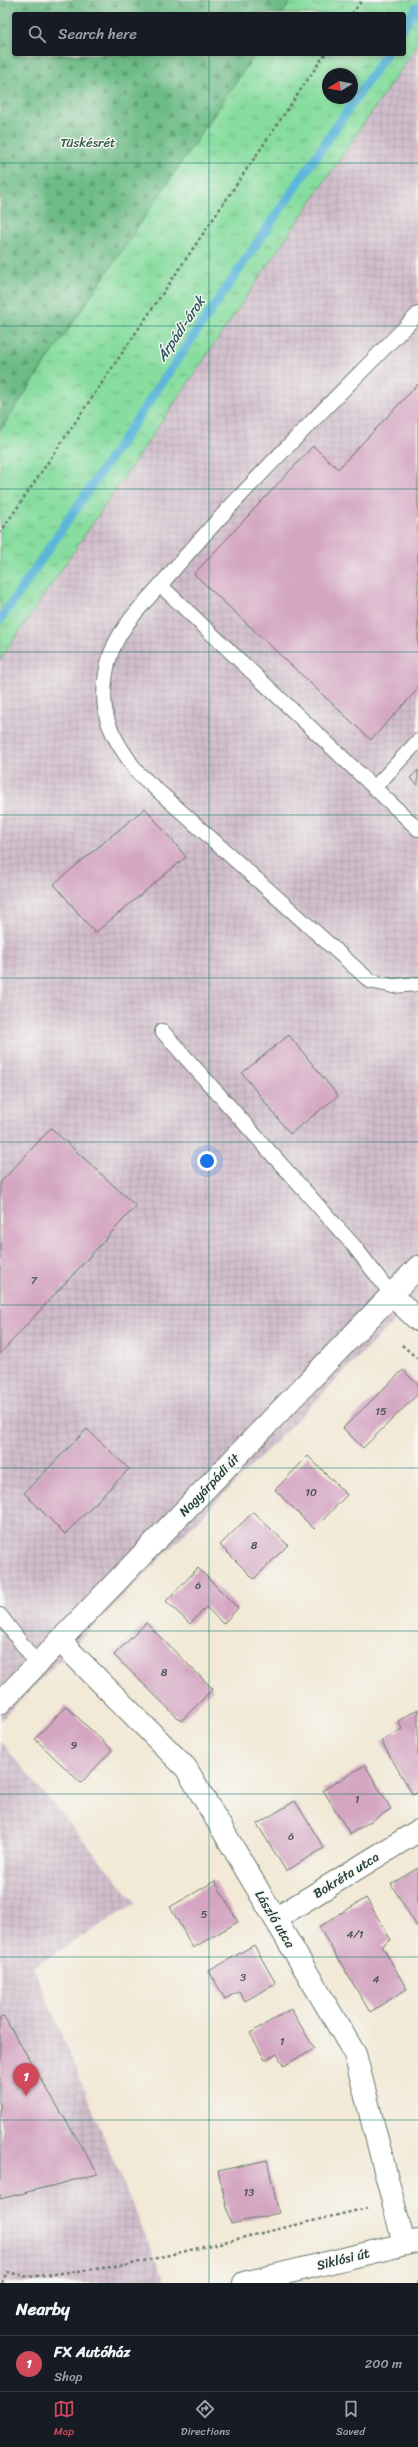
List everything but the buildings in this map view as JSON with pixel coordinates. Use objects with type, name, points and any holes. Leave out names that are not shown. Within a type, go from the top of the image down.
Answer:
[{"type":"street","name":"Nagyárpádi út","points":[[0,1703],[418,1267]]},
{"type":"street","points":[[392,1295],[418,1320]]},
{"type":"street","name":"László utca","points":[[60,1641],[186,1768],[355,2054],[394,2201],[411,2242]]},
{"type":"street","name":"Bokréta utca","points":[[275,1919],[418,1831]]},
{"type":"street","name":"Siklósi út","points":[[244,2283],[411,2242]]},
{"type":"lane","points":[[418,314],[237,499],[160,585],[124,628],[108,662],[102,701],[112,735],[137,772],[370,981],[393,986],[418,984]]},
{"type":"lane","points":[[160,585],[418,829]]},
{"type":"lane","points":[[374,788],[418,742]]},
{"type":"lane","points":[[162,1031],[354,1246],[392,1295]]},
{"type":"lane","points":[[0,1615],[37,1664]]},
{"type":"path","points":[[353,12],[362,0]]},
{"type":"path","points":[[0,533],[324,56]]},
{"type":"path","points":[[2,2283],[7,2272],[29,2277],[127,2265],[394,2201]]},
{"type":"shaded area","points":[[418,44],[418,1297],[0,1721],[0,660]]},
{"type":"shaded area","points":[[0,1741],[136,1903],[33,1967],[165,2283],[0,2283]]},
{"type":"green space","name":"Tüskésrét","points":[[0,0],[292,0],[283,12],[12,12],[12,56],[254,56],[0,430]]},
{"type":"green space","points":[[292,0],[418,0],[418,44],[0,660],[0,430],[254,56],[406,56],[406,12],[283,12]]},
{"type":"waterway","name":"Árpádi-árok","points":[[406,24],[418,6]]},
{"type":"waterway","name":"Árpádi-árok","points":[[0,620],[385,56]]},
{"type":"place","name":"FX Autóház","points":[[26,2096]]}]
